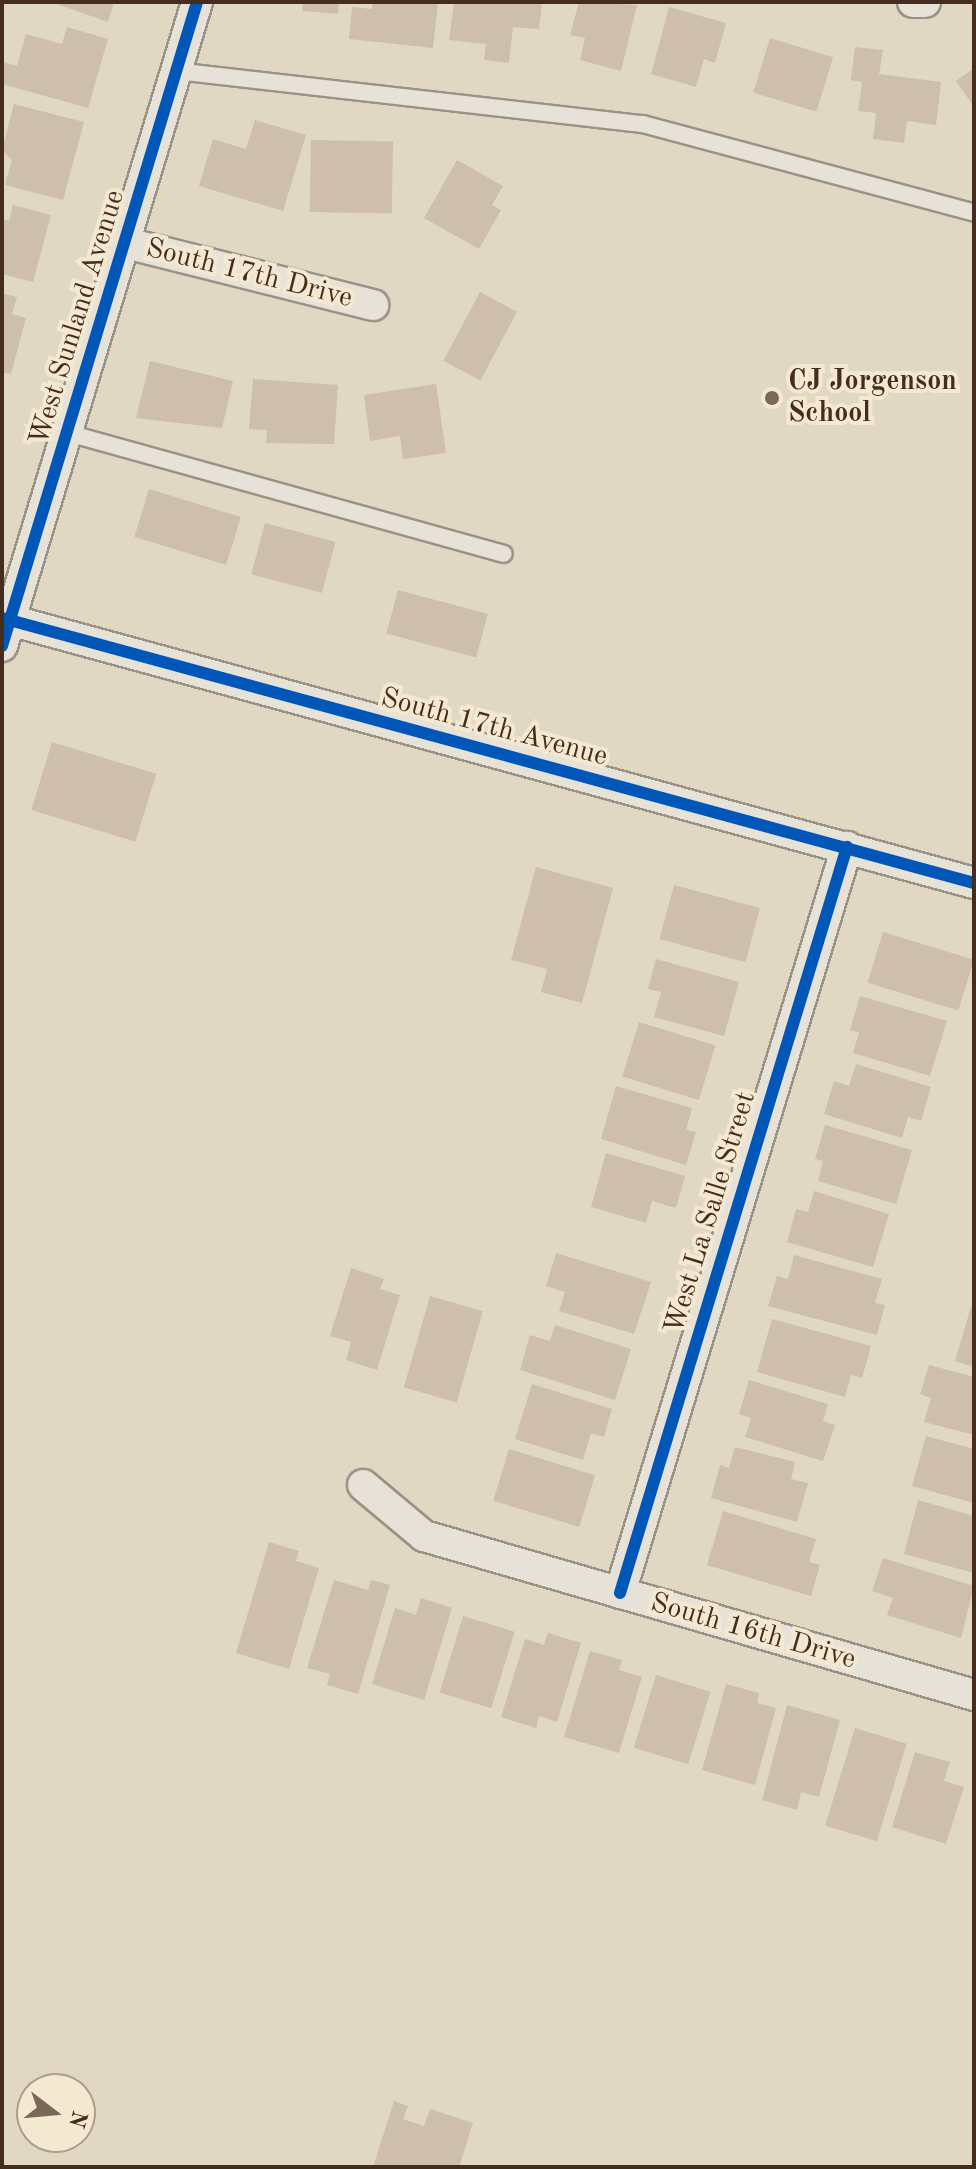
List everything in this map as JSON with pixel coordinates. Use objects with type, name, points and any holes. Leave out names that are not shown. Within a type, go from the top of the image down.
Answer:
[{"type":"street","name":"West Sunland Avenue","points":[[6,628],[126,243],[197,2]]},
{"type":"street","name":"South 17th Drive","points":[[126,243],[373,305]]},
{"type":"street","name":"South 17th Avenue","points":[[6,628],[847,847],[974,883]]},
{"type":"street","name":"West La Salle Street","points":[[620,1593],[847,847]]},
{"type":"street","name":"South 16th Drive","points":[[363,1485],[424,1536],[974,1695]]},
{"type":"lane","points":[[176,71],[643,124],[974,213]]},
{"type":"lane","points":[[68,433],[504,554]]},
{"type":"building","points":[[51,2],[114,2],[108,22]]},
{"type":"building","points":[[303,2],[339,2],[338,14],[302,11]]},
{"type":"building","points":[[373,2],[438,2],[433,48],[349,39],[352,7],[372,9]]},
{"type":"building","points":[[454,2],[542,2],[539,29],[513,27],[509,63],[484,60],[486,44],[449,40]]},
{"type":"building","points":[[579,2],[637,5],[621,71],[580,60],[585,38],[570,35]]},
{"type":"building","points":[[669,7],[726,23],[715,63],[704,59],[696,87],[651,74]]},
{"type":"building","points":[[67,27],[108,39],[88,108],[2,84],[4,62],[17,66],[26,34],[62,44]]},
{"type":"building","points":[[770,38],[833,57],[816,112],[753,93]]},
{"type":"building","points":[[855,47],[883,50],[879,74],[941,82],[936,125],[907,121],[904,143],[873,139],[876,113],[858,111],[862,82],[851,80]]},
{"type":"building","points":[[974,68],[974,107],[956,81]]},
{"type":"building","points":[[14,104],[84,122],[63,200],[5,185],[12,160],[2,150]]},
{"type":"building","points":[[255,120],[306,135],[283,211],[199,186],[213,139],[246,149]]},
{"type":"building","points":[[311,140],[393,141],[392,213],[310,212]]},
{"type":"building","points":[[457,160],[503,186],[492,205],[501,210],[479,249],[424,218]]},
{"type":"building","points":[[13,205],[51,215],[33,282],[2,274],[2,219],[9,221]]},
{"type":"building","points":[[480,292],[517,312],[480,381],[443,361]]},
{"type":"building","points":[[2,293],[17,297],[12,314],[26,318],[11,374],[2,372]]},
{"type":"building","points":[[150,361],[233,381],[222,428],[136,418]]},
{"type":"building","points":[[253,379],[338,385],[334,444],[266,443],[267,430],[249,429]]},
{"type":"building","points":[[436,384],[446,453],[403,459],[400,436],[370,441],[364,395]]},
{"type":"building","points":[[149,489],[241,517],[226,565],[134,537]]},
{"type":"building","points":[[265,523],[336,542],[322,593],[251,574]]},
{"type":"building","points":[[398,590],[488,614],[476,658],[386,633]]},
{"type":"building","points":[[52,742],[156,774],[135,842],[31,810]]},
{"type":"building","points":[[536,867],[613,888],[582,1003],[541,992],[547,969],[511,960]]},
{"type":"building","points":[[674,885],[760,908],[745,962],[660,939]]},
{"type":"building","points":[[883,932],[974,960],[958,1010],[868,983]]},
{"type":"building","points":[[656,959],[739,982],[724,1036],[654,1017],[661,992],[648,989]]},
{"type":"building","points":[[860,996],[947,1021],[930,1076],[853,1053],[859,1032],[850,1030]]},
{"type":"building","points":[[639,1022],[716,1045],[699,1100],[622,1077]]},
{"type":"building","points":[[856,1064],[931,1087],[921,1121],[908,1117],[902,1138],[824,1114],[834,1081],[849,1086]]},
{"type":"building","points":[[616,1086],[692,1108],[686,1130],[696,1132],[686,1165],[601,1139]]},
{"type":"building","points":[[825,1125],[912,1150],[896,1204],[818,1181],[823,1161],[815,1159]]},
{"type":"building","points":[[606,1153],[685,1176],[676,1208],[652,1201],[646,1223],[591,1207]]},
{"type":"building","points":[[814,1191],[889,1214],[873,1267],[787,1242],[796,1209],[808,1212]]},
{"type":"building","points":[[556,1253],[651,1282],[634,1334],[559,1311],[565,1292],[546,1286]]},
{"type":"building","points":[[794,1255],[882,1279],[875,1303],[885,1305],[877,1335],[768,1306],[777,1276],[788,1279]]},
{"type":"building","points":[[351,1268],[384,1279],[380,1289],[400,1295],[377,1370],[346,1360],[351,1342],[330,1336]]},
{"type":"building","points":[[430,1296],[483,1311],[457,1402],[404,1387]]},
{"type":"building","points":[[971,1307],[974,1308],[974,1367],[955,1361]]},
{"type":"building","points":[[772,1319],[871,1346],[862,1378],[851,1375],[845,1397],[757,1372]]},
{"type":"building","points":[[555,1325],[631,1349],[615,1400],[520,1370],[530,1335],[550,1341]]},
{"type":"building","points":[[929,1365],[974,1377],[974,1435],[924,1422],[931,1398],[920,1394]]},
{"type":"building","points":[[749,1380],[828,1404],[823,1421],[835,1425],[823,1461],[745,1437],[751,1418],[739,1414]]},
{"type":"building","points":[[532,1384],[612,1409],[604,1437],[591,1433],[583,1460],[515,1439]]},
{"type":"building","points":[[926,1436],[974,1449],[974,1503],[912,1486]]},
{"type":"building","points":[[735,1447],[795,1462],[791,1479],[808,1483],[797,1522],[711,1498],[720,1465],[729,1468]]},
{"type":"building","points":[[509,1449],[595,1475],[579,1527],[493,1501]]},
{"type":"building","points":[[918,1500],[974,1516],[974,1573],[904,1554]]},
{"type":"building","points":[[723,1511],[816,1539],[809,1562],[820,1565],[811,1596],[707,1565]]},
{"type":"building","points":[[269,1542],[299,1551],[296,1561],[319,1568],[289,1669],[236,1653]]},
{"type":"building","points":[[883,1558],[974,1586],[961,1638],[887,1615],[893,1598],[872,1591]]},
{"type":"building","points":[[334,1580],[368,1590],[371,1580],[390,1585],[358,1694],[327,1685],[330,1674],[307,1668]]},
{"type":"building","points":[[421,1598],[452,1608],[424,1700],[372,1684],[395,1608],[416,1615]]},
{"type":"building","points":[[463,1616],[515,1632],[491,1708],[440,1693]]},
{"type":"building","points":[[548,1633],[581,1643],[557,1722],[539,1716],[536,1728],[501,1717],[525,1639],[544,1645]]},
{"type":"building","points":[[590,1651],[622,1660],[619,1670],[642,1677],[619,1753],[564,1737]]},
{"type":"building","points":[[656,1675],[711,1692],[688,1764],[634,1748]]},
{"type":"building","points":[[726,1684],[759,1693],[757,1703],[776,1708],[755,1785],[702,1770]]},
{"type":"building","points":[[787,1705],[840,1720],[819,1797],[801,1792],[797,1810],[762,1800]]},
{"type":"building","points":[[855,1728],[907,1744],[877,1841],[825,1826]]},
{"type":"building","points":[[915,1752],[950,1762],[944,1781],[964,1787],[946,1844],[892,1827]]},
{"type":"building","points":[[394,2101],[408,2106],[403,2119],[424,2126],[430,2109],[473,2123],[459,2167],[373,2167]]},
{"type":"cycle path","points":[[2,646],[197,2]]},
{"type":"cycle path","points":[[2,618],[974,883]]},
{"type":"cycle path","points":[[620,1593],[847,847]]},
{"type":"place","name":"CJ Jorgenson School","points":[[772,398]]}]
